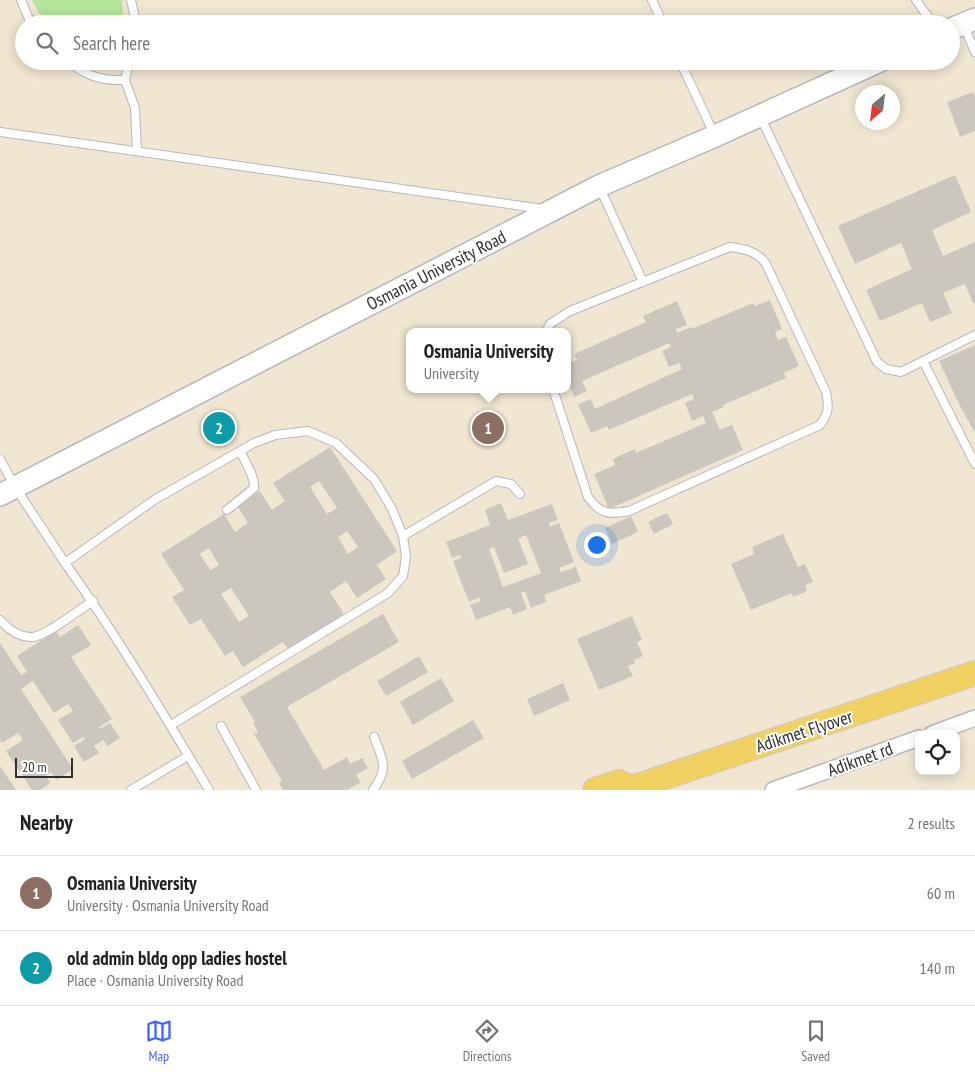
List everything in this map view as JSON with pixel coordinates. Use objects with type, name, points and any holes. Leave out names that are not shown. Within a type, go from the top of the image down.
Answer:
[{"type":"main road","name":"Osmania University Road","points":[[8,491],[599,186],[860,70]]},
{"type":"main road","name":"Adikmet Flyover","points":[[637,787],[975,673]]},
{"type":"main road","points":[[595,790],[619,782],[637,787]]},
{"type":"street","points":[[943,730],[975,718]]},
{"type":"street","name":"Adikmet rd","points":[[773,790],[915,739]]},
{"type":"lane","points":[[21,0],[27,15]]},
{"type":"lane","points":[[131,0],[134,15]]},
{"type":"lane","points":[[652,0],[659,15]]},
{"type":"lane","points":[[916,0],[927,15]]},
{"type":"lane","points":[[963,24],[975,52]]},
{"type":"lane","points":[[81,70],[108,81],[125,80]]},
{"type":"lane","points":[[127,70],[125,80],[135,108],[137,151]]},
{"type":"lane","points":[[684,70],[715,136]]},
{"type":"lane","points":[[760,116],[877,362],[886,370],[901,372],[975,335]]},
{"type":"lane","points":[[0,132],[553,210]]},
{"type":"lane","points":[[599,186],[643,282]]},
{"type":"lane","points":[[548,328],[550,324],[570,311],[730,247],[746,249],[761,256],[766,264],[826,392],[829,405],[827,416],[820,425],[629,511],[616,514],[604,512],[594,505],[588,497],[554,393]]},
{"type":"lane","points":[[923,361],[975,464]]},
{"type":"lane","points":[[65,563],[154,500],[254,443],[275,435],[308,432],[336,443],[374,479],[392,509],[403,536],[406,558],[403,576],[388,593],[171,726]]},
{"type":"lane","points":[[227,510],[254,488],[255,484],[240,451]]},
{"type":"lane","points":[[0,459],[8,491],[93,601],[209,790]]},
{"type":"lane","points":[[403,536],[496,481],[511,484],[520,494]]},
{"type":"lane","points":[[0,620],[16,634],[35,637],[93,601]]},
{"type":"lane","points":[[221,726],[256,790]]},
{"type":"lane","points":[[373,790],[381,780],[384,762],[374,738]]},
{"type":"lane","points":[[131,790],[188,756]]},
{"type":"shaded area","points":[[0,0],[975,0],[975,790],[0,790]]},
{"type":"green space","points":[[32,0],[122,0],[123,15],[40,15]]},
{"type":"building","points":[[973,92],[975,98],[975,131],[960,137],[947,102]]},
{"type":"building","points":[[955,175],[971,212],[932,230],[943,256],[975,242],[975,303],[973,303],[965,284],[943,293],[952,313],[930,322],[922,303],[880,321],[866,290],[912,269],[901,243],[855,264],[838,226]]},
{"type":"building","points":[[770,300],[782,329],[775,332],[778,340],[786,337],[799,366],[784,373],[786,378],[723,405],[724,407],[712,412],[720,430],[732,425],[743,450],[609,509],[594,474],[615,465],[613,459],[635,449],[636,453],[706,423],[703,416],[692,421],[685,403],[694,399],[692,394],[609,430],[607,426],[591,433],[578,404],[591,399],[595,409],[682,369],[679,363],[669,367],[662,351],[671,347],[669,343],[582,381],[587,391],[574,397],[571,389],[571,362],[577,360],[574,354],[646,322],[643,316],[677,301],[687,325],[676,329],[677,333],[691,327],[692,329],[753,303],[755,306]]},
{"type":"building","points":[[975,345],[975,433],[939,361]]},
{"type":"building","points":[[330,447],[397,551],[377,565],[386,579],[357,598],[346,581],[330,592],[344,614],[288,649],[283,642],[243,667],[233,651],[225,656],[201,619],[190,625],[172,597],[184,590],[161,554],[224,514],[235,532],[248,523],[237,506],[260,491],[272,510],[285,501],[273,483]],"holes":[[[319,481],[337,508],[327,514],[310,487]],[[347,531],[358,547],[348,554],[338,537]],[[209,548],[219,565],[210,570],[200,554]],[[231,588],[249,616],[239,622],[221,594]]]},
{"type":"building","points":[[501,503],[508,520],[552,504],[558,520],[549,523],[550,527],[559,523],[574,562],[559,568],[561,572],[576,567],[581,581],[544,595],[546,602],[531,608],[525,591],[521,593],[527,609],[513,615],[510,607],[476,620],[470,605],[481,601],[480,597],[469,602],[453,561],[461,558],[460,555],[452,558],[446,542],[490,525],[485,510]],"holes":[[[526,535],[541,573],[503,587],[489,549],[494,547],[504,573],[528,564],[518,538]]]},
{"type":"building","points":[[667,513],[673,524],[654,534],[648,522]]},
{"type":"building","points":[[631,516],[638,532],[612,544],[605,528]]},
{"type":"building","points":[[783,534],[798,567],[805,564],[813,582],[805,585],[807,591],[793,597],[792,593],[751,610],[731,564],[754,554],[752,547]]},
{"type":"building","points":[[383,614],[399,642],[287,707],[324,770],[347,757],[350,764],[362,758],[368,768],[356,775],[361,782],[347,790],[283,790],[279,783],[282,781],[254,734],[258,732],[253,723],[255,722],[240,697]]},
{"type":"building","points":[[632,616],[642,640],[637,642],[643,656],[634,660],[635,663],[628,666],[633,676],[599,690],[577,639]]},
{"type":"building","points":[[78,625],[91,645],[71,657],[112,719],[99,727],[100,729],[110,723],[120,738],[108,746],[103,740],[94,746],[99,753],[84,762],[74,746],[85,739],[83,737],[73,743],[58,720],[73,711],[68,704],[54,713],[33,681],[21,689],[73,769],[56,780],[51,772],[46,776],[50,783],[40,790],[32,790],[6,751],[23,740],[18,733],[2,743],[0,740],[0,643],[21,675],[27,672],[17,656],[56,631],[60,637]]},
{"type":"building","points":[[419,656],[428,672],[386,696],[377,681]]},
{"type":"building","points":[[441,678],[454,701],[413,725],[400,702]]},
{"type":"building","points":[[563,683],[570,700],[534,716],[527,699]]},
{"type":"building","points":[[473,720],[484,738],[412,779],[402,761]]},
{"type":"building","points":[[0,766],[16,790],[0,790]]},
{"type":"place","name":"old admin bldg opp ladies hostel","points":[[219,428]]},
{"type":"place","name":"Osmania University","points":[[488,428]]}]
